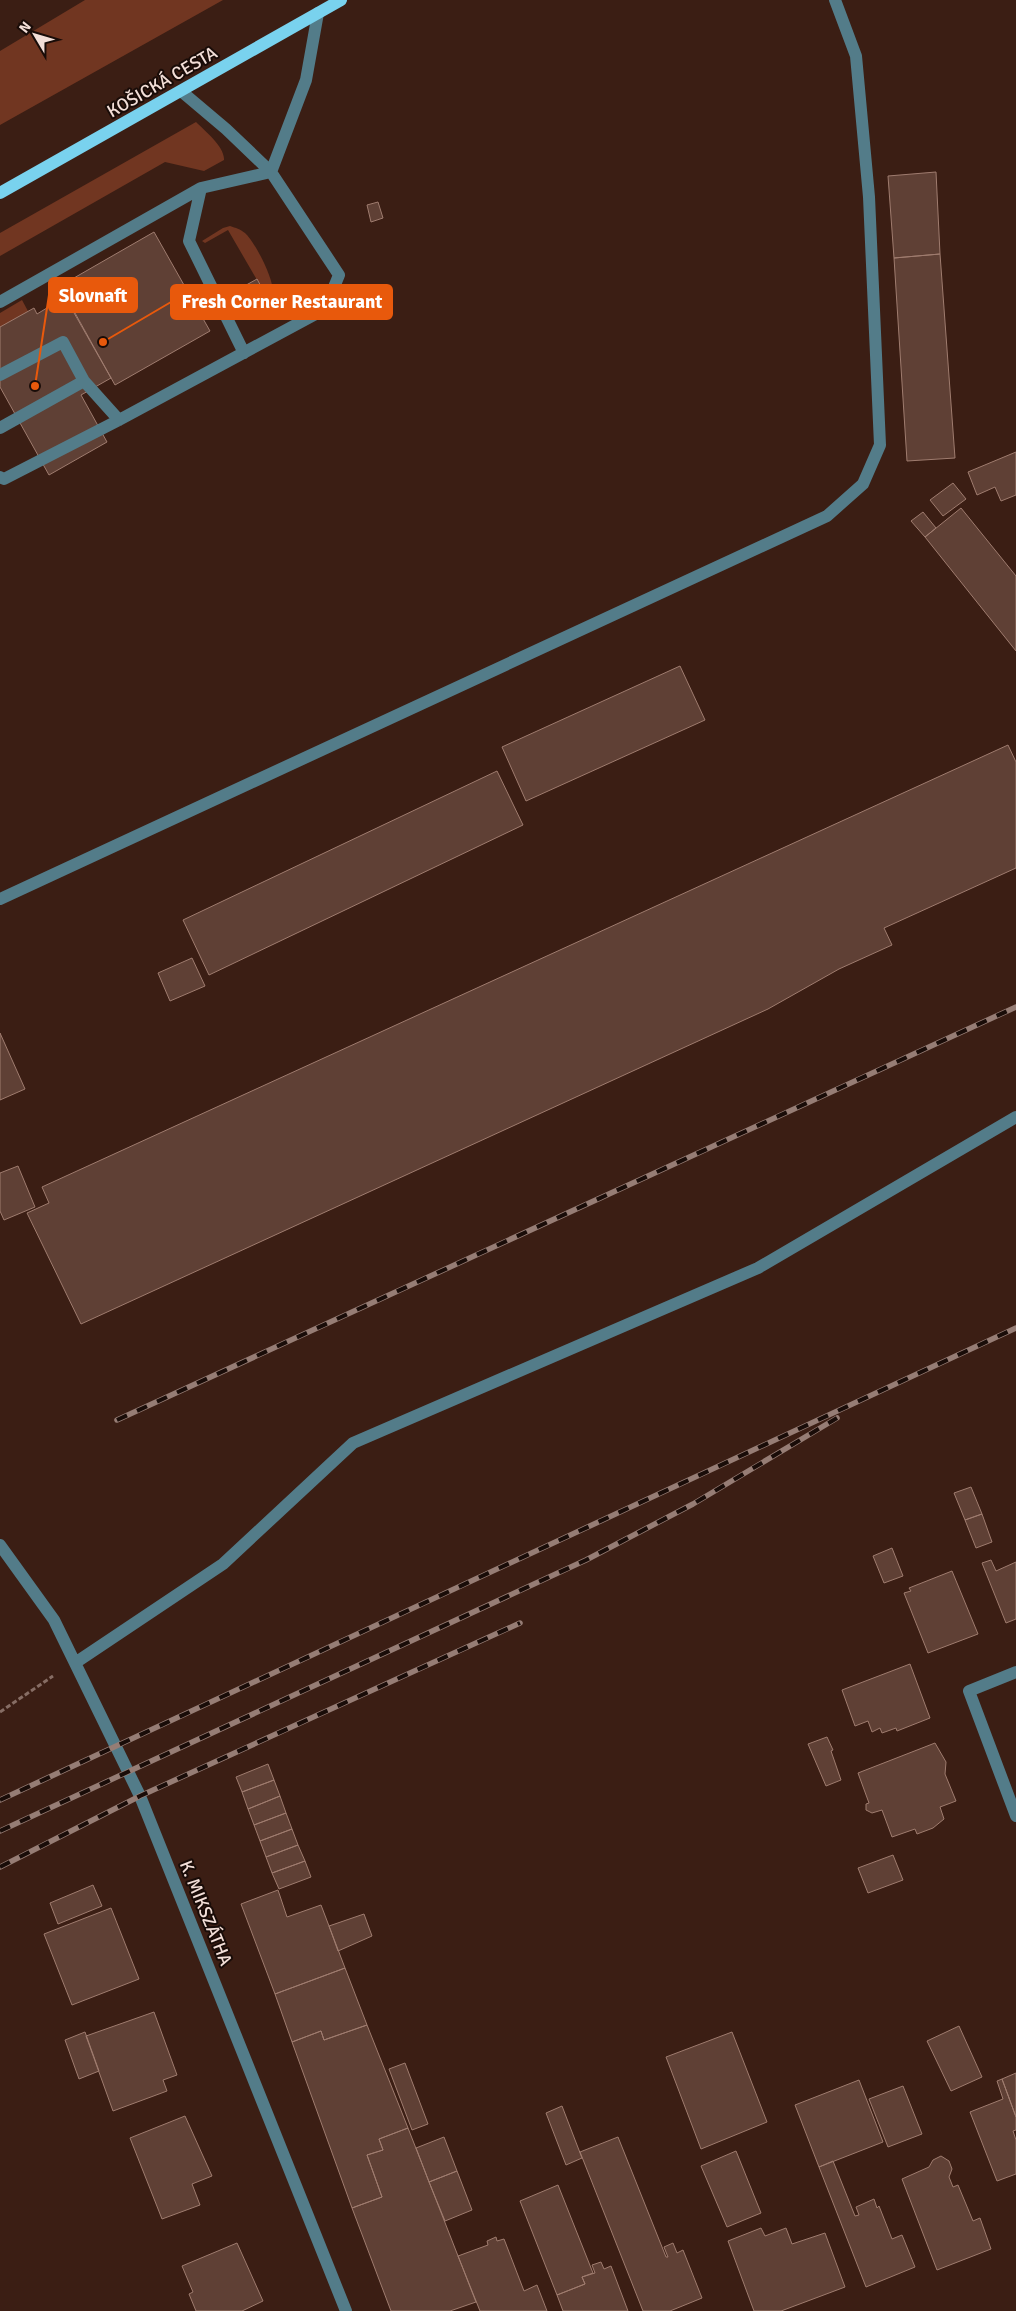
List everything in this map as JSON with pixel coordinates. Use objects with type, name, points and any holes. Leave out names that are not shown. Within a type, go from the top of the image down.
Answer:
[{"type":"main road","name":"KOŠICKÁ CESTA","points":[[0,193],[341,0]]},
{"type":"street","points":[[0,899],[827,516],[863,484],[880,445],[869,197],[856,56],[834,0]]},
{"type":"street","points":[[271,172],[306,80],[318,13]]},
{"type":"street","points":[[0,477],[4,479],[119,420],[325,309],[339,275],[271,172],[226,129],[181,92]]},
{"type":"street","points":[[0,302],[201,188],[271,172]]},
{"type":"street","points":[[201,188],[189,241],[244,353]]},
{"type":"street","points":[[0,375],[63,342],[84,381],[119,420]]},
{"type":"street","points":[[0,428],[84,381]]},
{"type":"street","points":[[75,1663],[223,1564],[353,1443],[758,1268],[1016,1117]]},
{"type":"street","name":"K. MIKSZÁTHA","points":[[0,1546],[54,1620],[140,1796],[346,2311]]},
{"type":"street","points":[[1016,1672],[969,1690],[1016,1816]]},
{"type":"path","points":[[0,1712],[75,1663]]},
{"type":"shaded area","points":[[85,0],[223,0],[0,125],[0,51]]},
{"type":"shaded area","points":[[196,122],[218,145],[224,160],[204,171],[165,162],[0,256],[0,233]]},
{"type":"shaded area","points":[[230,226],[245,233],[254,244],[270,279],[273,296],[262,313],[244,314],[268,299],[228,230],[205,243],[202,241],[223,228]]},
{"type":"shaded area","points":[[22,300],[29,313],[0,333],[0,313]]},
{"type":"building","points":[[936,172],[940,254],[894,258],[888,176]]},
{"type":"building","points":[[378,202],[383,218],[371,222],[367,205]]},
{"type":"building","points":[[154,232],[210,331],[115,385],[60,286]]},
{"type":"building","points":[[940,254],[955,458],[907,461],[894,258]]},
{"type":"building","points":[[257,279],[268,299],[244,314],[232,293]]},
{"type":"building","points":[[65,297],[111,378],[81,395],[107,442],[49,475],[0,387],[0,327],[34,308],[37,314]]},
{"type":"building","points":[[1016,452],[1016,495],[1001,501],[995,487],[977,495],[968,472]]},
{"type":"building","points":[[953,483],[966,499],[943,516],[930,500]]},
{"type":"building","points":[[961,508],[1016,576],[1016,651],[925,537]]},
{"type":"building","points":[[923,512],[936,528],[925,537],[911,521]]},
{"type":"building","points":[[680,666],[705,720],[526,801],[502,747]]},
{"type":"building","points":[[1008,745],[1016,762],[1016,868],[884,928],[892,945],[839,969],[768,1009],[81,1324],[27,1213],[49,1203],[42,1187]]},
{"type":"building","points":[[497,771],[523,825],[209,975],[183,920]]},
{"type":"building","points":[[192,958],[205,986],[170,1001],[158,973]]},
{"type":"building","points":[[0,1033],[25,1089],[0,1100]]},
{"type":"building","points":[[18,1166],[35,1207],[4,1220],[0,1211],[0,1173]]},
{"type":"building","points":[[971,1487],[982,1514],[965,1520],[954,1493]]},
{"type":"building","points":[[982,1514],[992,1542],[976,1548],[965,1520]]},
{"type":"building","points":[[892,1548],[903,1576],[884,1583],[873,1556]]},
{"type":"building","points":[[991,1560],[996,1571],[1016,1562],[1016,1619],[1006,1623],[982,1563]]},
{"type":"building","points":[[952,1571],[978,1634],[928,1653],[904,1593],[911,1591],[909,1588]]},
{"type":"building","points":[[910,1664],[930,1718],[897,1731],[896,1728],[882,1733],[880,1728],[872,1732],[868,1721],[855,1726],[842,1690]]},
{"type":"building","points":[[827,1737],[833,1750],[831,1751],[841,1780],[826,1786],[808,1744]]},
{"type":"building","points":[[935,1743],[946,1762],[945,1774],[956,1801],[940,1807],[944,1819],[933,1828],[917,1834],[915,1829],[892,1837],[882,1810],[872,1813],[866,1810],[866,1804],[869,1803],[858,1773]]},
{"type":"building","points":[[268,1764],[274,1780],[242,1792],[236,1777]]},
{"type":"building","points":[[274,1780],[280,1796],[248,1809],[242,1792]]},
{"type":"building","points":[[280,1796],[286,1813],[254,1825],[248,1809]]},
{"type":"building","points":[[286,1813],[292,1829],[260,1841],[254,1825]]},
{"type":"building","points":[[292,1829],[298,1845],[266,1857],[260,1841]]},
{"type":"building","points":[[298,1845],[305,1861],[272,1873],[266,1857]]},
{"type":"building","points":[[893,1855],[903,1880],[868,1893],[858,1868]]},
{"type":"building","points":[[305,1861],[311,1877],[279,1889],[272,1873]]},
{"type":"building","points":[[93,1885],[102,1906],[58,1924],[50,1903]]},
{"type":"building","points":[[278,1890],[287,1917],[321,1905],[345,1968],[275,1994],[241,1904]]},
{"type":"building","points":[[111,1908],[139,1979],[72,2005],[44,1934]]},
{"type":"building","points":[[364,1914],[372,1936],[338,1951],[329,1926]]},
{"type":"building","points":[[345,1968],[367,2025],[324,2040],[321,2031],[292,2042],[275,1994]]},
{"type":"building","points":[[154,2012],[177,2075],[163,2080],[167,2091],[113,2111],[86,2036]]},
{"type":"building","points":[[367,2025],[408,2128],[379,2139],[383,2150],[367,2155],[382,2197],[352,2208],[292,2042],[321,2031],[324,2040]]},
{"type":"building","points":[[959,2026],[982,2077],[951,2091],[927,2041]]},
{"type":"building","points":[[85,2032],[99,2071],[79,2079],[65,2040]]},
{"type":"building","points":[[732,2032],[767,2122],[701,2149],[666,2057]]},
{"type":"building","points":[[405,2063],[428,2124],[412,2130],[389,2069]]},
{"type":"building","points":[[1016,2073],[1016,2117],[1002,2079]]},
{"type":"building","points":[[1002,2079],[1016,2117],[1016,2130],[1013,2131],[1016,2140],[1016,2174],[997,2181],[970,2112],[1003,2099],[997,2081]]},
{"type":"building","points":[[859,2080],[883,2142],[819,2167],[795,2105]]},
{"type":"building","points":[[903,2086],[922,2134],[888,2147],[869,2099]]},
{"type":"building","points":[[562,2106],[582,2158],[566,2165],[546,2113]]},
{"type":"building","points":[[185,2116],[212,2176],[192,2184],[200,2205],[162,2219],[130,2138]]},
{"type":"building","points":[[408,2128],[476,2302],[450,2311],[391,2311],[352,2208],[382,2197],[367,2155],[383,2150],[379,2139]]},
{"type":"building","points":[[444,2137],[457,2171],[429,2182],[416,2148]]},
{"type":"building","points":[[618,2137],[666,2257],[668,2257],[664,2247],[673,2243],[677,2253],[683,2250],[702,2298],[670,2311],[643,2311],[580,2152]]},
{"type":"building","points":[[736,2151],[761,2213],[727,2227],[701,2166]]},
{"type":"building","points":[[941,2156],[949,2161],[952,2169],[949,2177],[953,2187],[958,2185],[973,2221],[980,2218],[991,2249],[937,2270],[902,2179],[929,2167],[933,2160]]},
{"type":"building","points":[[833,2161],[855,2216],[859,2215],[856,2207],[874,2199],[877,2208],[879,2206],[892,2239],[902,2235],[915,2267],[866,2287],[819,2167]]},
{"type":"building","points":[[457,2171],[472,2210],[445,2221],[429,2182]]},
{"type":"building","points":[[558,2185],[593,2273],[582,2277],[585,2284],[557,2295],[520,2201]]},
{"type":"building","points":[[761,2228],[765,2236],[786,2228],[792,2244],[825,2233],[845,2287],[781,2311],[754,2311],[728,2241]]},
{"type":"building","points":[[496,2237],[497,2241],[504,2239],[524,2291],[537,2285],[547,2311],[480,2311],[458,2256],[488,2245],[487,2241]]},
{"type":"building","points":[[237,2243],[263,2301],[242,2311],[196,2311],[189,2294],[193,2292],[182,2266]]},
{"type":"building","points":[[601,2262],[604,2269],[611,2266],[628,2311],[563,2311],[557,2295],[585,2284],[582,2277],[595,2273],[592,2265]]},
{"type":"railway","points":[[117,1420],[1016,1007]]},
{"type":"railway","points":[[0,1800],[1016,1328]]},
{"type":"railway","points":[[0,1831],[586,1560],[693,1504],[837,1418]]},
{"type":"railway","points":[[0,1867],[140,1796],[520,1623]]},
{"type":"place","name":"Fresh Corner Restaurant","points":[[103,342]]},
{"type":"place","name":"Slovnaft","points":[[35,386]]}]
